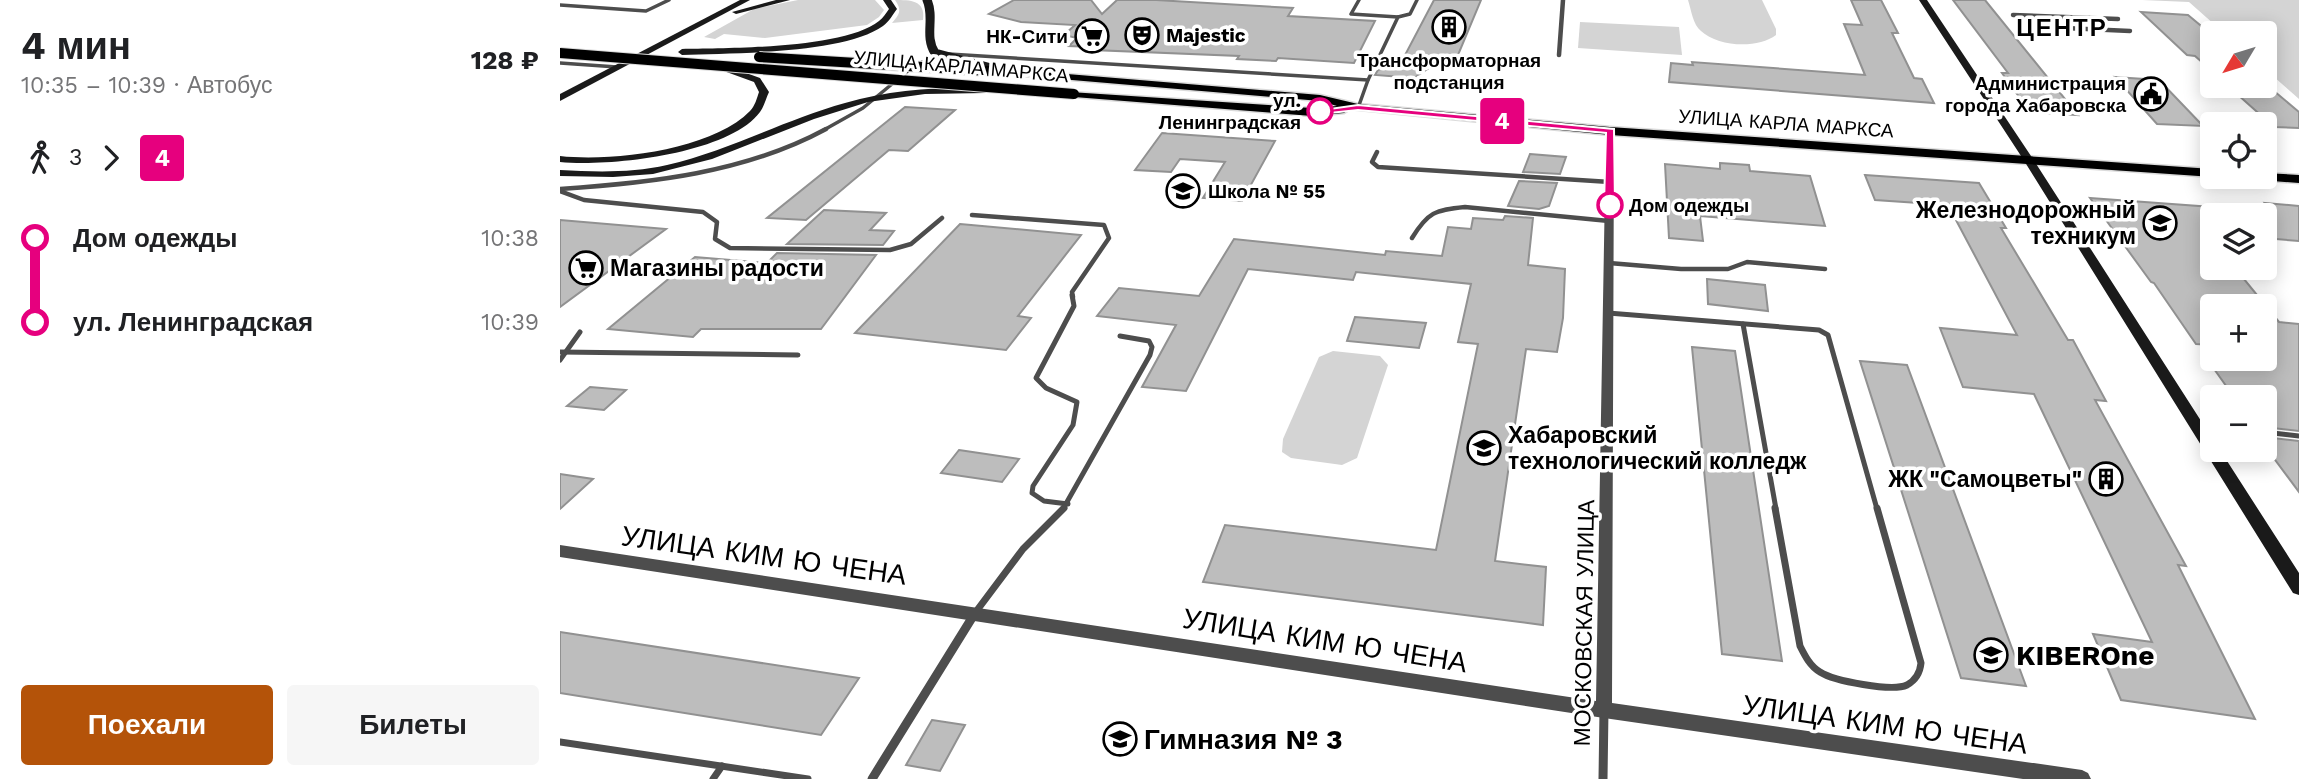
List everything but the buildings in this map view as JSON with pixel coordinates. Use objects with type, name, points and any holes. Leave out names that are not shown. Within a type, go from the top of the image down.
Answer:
[{"type":"main road","points":[[560,98],[747,0]]},
{"type":"main road","points":[[702,25],[737,12],[786,0]]},
{"type":"main road","points":[[682,52],[775,48],[839,40],[886,20],[893,9],[887,0]]},
{"type":"main road","points":[[927,0],[931,9],[928,36],[930,48],[935,54],[1006,72]]},
{"type":"main road","points":[[1923,0],[2028,159],[2299,588]]},
{"type":"main road","name":"УЛИЦА КАРЛА МАРКСА","points":[[560,42],[1006,72],[1320,98],[1358,107],[1611,131],[2200,172]]},
{"type":"main road","name":"УЛИЦА КАРЛА МАРКСА","points":[[560,53],[1312,111],[1358,107]]},
{"type":"main road","points":[[560,159],[626,160],[683,148],[734,127],[762,103],[764,92],[761,83],[745,74],[719,67],[664,61]]},
{"type":"main road","points":[[560,106],[582,88]]},
{"type":"main road","points":[[560,173],[611,174],[666,168],[712,155],[831,110],[876,98],[955,90],[1074,94]]},
{"type":"main road","points":[[2277,178],[2299,179]]},
{"type":"street","points":[[1559,54],[1563,0]]},
{"type":"street","points":[[2013,15],[2118,19]]},
{"type":"street","points":[[2059,17],[2069,28]]},
{"type":"street","points":[[2022,26],[2130,31],[2123,23]]},
{"type":"street","name":"МОСКОВСКАЯ УЛИЦА","points":[[1603,779],[1611,131]]},
{"type":"street","name":"УЛИЦА КИМ Ю ЧЕНА","points":[[560,551],[1604,710],[2082,779]]},
{"type":"street","points":[[872,779],[975,613]]},
{"type":"lane","points":[[560,5],[646,11],[669,0]]},
{"type":"lane","points":[[1359,0],[1351,14],[1398,17],[1410,14],[1418,0]]},
{"type":"lane","points":[[1358,107],[1368,79],[1398,17]]},
{"type":"lane","points":[[560,190],[617,186],[711,171],[803,140],[854,114],[921,59],[951,53],[1368,79]]},
{"type":"lane","points":[[560,63],[621,67]]},
{"type":"lane","points":[[1377,152],[1372,162],[1378,167],[1610,182]]},
{"type":"lane","points":[[560,190],[584,200],[703,212],[717,222],[715,239],[730,248],[890,250],[911,244],[942,218]]},
{"type":"lane","points":[[1412,238],[1424,218],[1455,207],[1609,222]]},
{"type":"lane","points":[[972,215],[1104,225],[1109,238],[1072,292],[1074,306],[1038,368],[1036,378],[1049,392],[1070,395],[1077,402],[1073,425],[1033,486],[1032,493],[1046,502],[1068,504]]},
{"type":"lane","points":[[1609,263],[1681,269],[1728,269],[1747,262],[1825,269]]},
{"type":"lane","points":[[1608,313],[1819,330],[1828,335],[1921,663],[1920,673],[1913,682],[1902,687],[1830,679],[1816,672],[1806,662],[1800,646],[1743,324]]},
{"type":"lane","points":[[560,360],[580,332]]},
{"type":"lane","points":[[975,613],[1023,549],[1068,504],[1150,355],[1152,347],[1149,341],[1120,335]]},
{"type":"lane","points":[[560,352],[798,355]]},
{"type":"lane","points":[[2196,425],[2200,426]]},
{"type":"lane","points":[[2277,433],[2299,436]]},
{"type":"lane","points":[[560,741],[808,779]]},
{"type":"lane","points":[[713,779],[722,766]]},
{"type":"shaded area","points":[[798,0],[875,0],[884,10],[867,25],[765,38],[724,34],[715,39],[704,37],[754,9]]},
{"type":"shaded area","points":[[895,0],[916,2],[922,8],[923,20],[892,23],[899,12]]},
{"type":"shaded area","points":[[1688,0],[1762,0],[1776,29],[1776,35],[1759,43],[1749,44],[1717,40],[1698,28]]},
{"type":"shaded area","points":[[2142,0],[2299,0],[2299,99],[2277,80],[2277,21],[2210,21],[2189,2]]},
{"type":"shaded area","points":[[1580,22],[1679,27],[1682,55],[1578,48]]},
{"type":"shaded area","points":[[1333,351],[1380,356],[1388,365],[1357,458],[1342,465],[1291,458],[1282,452],[1283,439],[1319,357]]},
{"type":"bus line","name":"4","points":[[1320,111],[1358,107],[1611,131],[1610,205]]},
{"type":"place","name":"Трансформаторная подстанция","points":[[1449,27]]},
{"type":"place","name":"Majestic","points":[[1142,35]]},
{"type":"place","name":"НК-Сити","points":[[1092,36]]},
{"type":"place","name":"Администрация города Хабаровска","points":[[2151,94]]},
{"type":"place","name":"ул. Ленинградская","points":[[1320,111]]},
{"type":"place","name":"Школа № 55","points":[[1183,191]]},
{"type":"place","name":"Дом одежды","points":[[1610,205]]},
{"type":"place","name":"Железнодорожный техникум","points":[[2160,223]]},
{"type":"place","name":"Магазины радости","points":[[586,268]]},
{"type":"place","name":"Хабаровский технологический колледж","points":[[1484,448]]},
{"type":"place","name":"ЖК \"Самоцветы\"","points":[[2106,479]]},
{"type":"place","name":"KIBEROne","points":[[1991,655]]},
{"type":"place","name":"Гимназия № 3","points":[[1120,739]]},
{"type":"district","name":"ЦЕНТР","points":[[2062,28]]}]
